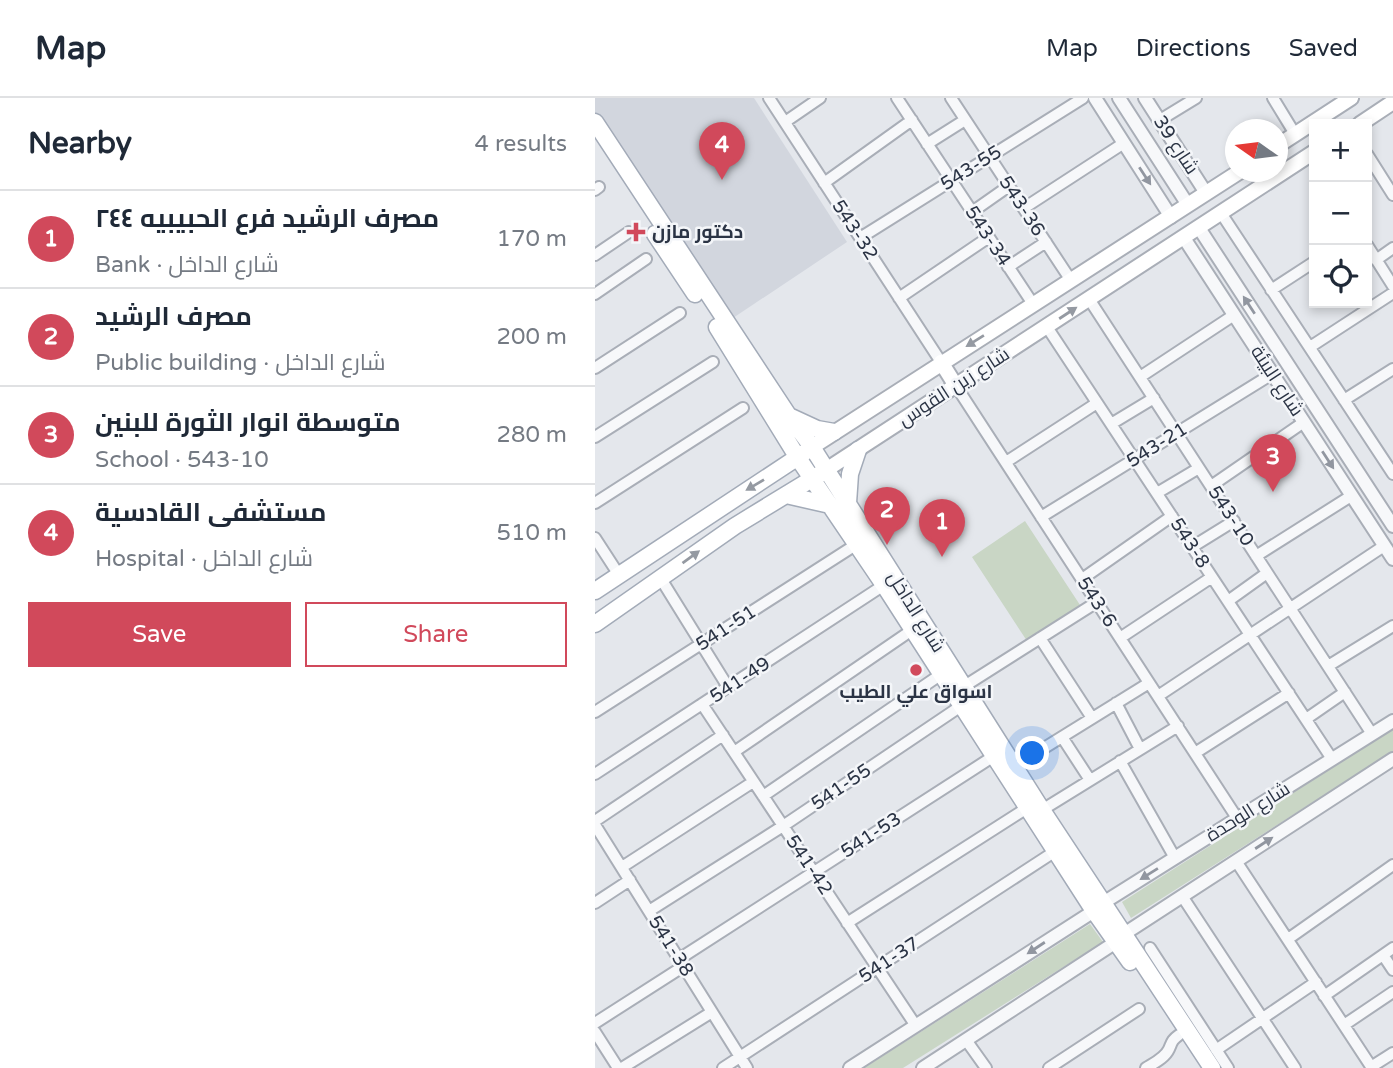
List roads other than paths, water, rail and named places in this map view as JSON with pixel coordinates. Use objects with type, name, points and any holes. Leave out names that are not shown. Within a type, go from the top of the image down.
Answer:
[{"type":"main road","points":[[1288,139],[1335,103],[1351,98]]},
{"type":"main road","points":[[1365,119],[1380,104],[1393,102]]},
{"type":"main road","name":"شارع الداخل","points":[[595,122],[782,419],[798,457],[811,479],[884,585],[993,756],[1034,809],[1098,907],[1189,1030],[1212,1068]]},
{"type":"main road","name":"شارع الداخل","points":[[595,141],[782,419],[812,447],[1014,766],[1054,852],[1098,907]]},
{"type":"main road","name":"شارع زين القوس","points":[[595,624],[736,526],[1309,159]]},
{"type":"main road","name":"شارع زين القوس","points":[[595,591],[941,362],[1225,181]]},
{"type":"main road","points":[[1120,248],[1134,271]]},
{"type":"main road","points":[[941,362],[956,386]]},
{"type":"main road","points":[[777,472],[782,419],[834,432]]},
{"type":"main road","points":[[848,503],[850,474],[858,450]]},
{"type":"main road","points":[[786,495],[830,505]]},
{"type":"main road","name":"شارع الداخل","points":[[1189,1030],[1201,1068]]},
{"type":"street","name":"543-32","points":[[769,98],[941,362]]},
{"type":"street","points":[[785,122],[820,98]]},
{"type":"street","name":"543-34","points":[[897,98],[1033,304]]},
{"type":"street","name":"543-36","points":[[951,98],[1070,279]]},
{"type":"street","name":"543-55","points":[[860,239],[1083,98]]},
{"type":"street","points":[[1095,98],[1171,217]]},
{"type":"street","points":[[1119,98],[1188,205]]},
{"type":"street","name":"شارع 39","points":[[1145,98],[1206,193]]},
{"type":"street","points":[[1160,120],[1196,98]]},
{"type":"street","points":[[1273,98],[1295,134]]},
{"type":"street","points":[[824,183],[912,120]]},
{"type":"street","points":[[927,144],[965,120]]},
{"type":"street","points":[[1024,208],[1124,143]]},
{"type":"street","points":[[1372,162],[1393,195]]},
{"type":"street","points":[[972,212],[1009,186]]},
{"type":"street","points":[[1221,214],[1392,470]]},
{"type":"street","name":"شارع البيئة","points":[[1199,228],[1393,527]]},
{"type":"street","points":[[595,255],[629,232]]},
{"type":"street","points":[[899,298],[989,237]]},
{"type":"street","name":"شارع البيئة","points":[[1184,239],[1393,559]]},
{"type":"street","points":[[1008,267],[1046,243]]},
{"type":"street","points":[[1376,260],[1393,248]]},
{"type":"street","points":[[1372,253],[1393,286]]},
{"type":"street","points":[[595,294],[646,259]]},
{"type":"street","points":[[1271,290],[1309,265]]},
{"type":"street","points":[[1310,347],[1393,293]]},
{"type":"street","name":"543-10","points":[[1089,299],[1372,734]]},
{"type":"street","points":[[595,368],[681,313]]},
{"type":"street","points":[[1140,377],[1234,315]]},
{"type":"street","name":"543-8","points":[[1047,327],[1332,759]]},
{"type":"street","points":[[595,437],[713,362]]},
{"type":"street","points":[[1345,400],[1393,369]]},
{"type":"street","name":"543-21","points":[[1041,517],[1272,374]]},
{"type":"street","name":"543-6","points":[[956,386],[1237,818]]},
{"type":"street","points":[[1111,424],[1154,398]]},
{"type":"street","points":[[1006,462],[1097,402]]},
{"type":"street","points":[[595,503],[743,408]]},
{"type":"street","points":[[1211,486],[1304,422]]},
{"type":"street","points":[[1157,493],[1199,468]]},
{"type":"street","points":[[1257,556],[1352,496]]},
{"type":"street","points":[[1081,579],[1172,516]]},
{"type":"street","points":[[1192,547],[1234,521]]},
{"type":"street","points":[[595,538],[619,575]]},
{"type":"street","name":"541-51","points":[[595,712],[857,544]]},
{"type":"street","points":[[1158,696],[1384,545]]},
{"type":"street","points":[[1228,601],[1267,573]]},
{"type":"street","points":[[1120,638],[1212,577]]},
{"type":"street","points":[[660,579],[728,687]]},
{"type":"street","name":"541-49","points":[[595,774],[884,585]]},
{"type":"street","points":[[963,687],[1097,602]]},
{"type":"street","points":[[1328,666],[1393,626]]},
{"type":"street","points":[[734,752],[912,630]]},
{"type":"street","points":[[1040,638],[1092,718]]},
{"type":"street","points":[[763,796],[940,675]]},
{"type":"street","points":[[1014,766],[1149,683]]},
{"type":"street","points":[[1307,719],[1345,692]]},
{"type":"street","points":[[1195,753],[1289,693]]},
{"type":"street","points":[[1116,703],[1140,749]]},
{"type":"street","name":"541-42","points":[[702,704],[916,1026]]},
{"type":"street","name":"541-55","points":[[649,911],[783,826],[961,706]]},
{"type":"street","name":"شارع الوحدة","points":[[850,1068],[1393,720]]},
{"type":"street","points":[[847,923],[1034,809],[1090,780],[1178,726]]},
{"type":"street","points":[[595,823],[723,736]]},
{"type":"street","points":[[1062,737],[1090,780]]},
{"type":"street","name":"541-53","points":[[595,1023],[813,872],[993,756]]},
{"type":"street","name":"شارع الوحدة","points":[[923,1068],[1393,759]]},
{"type":"street","points":[[1120,761],[1175,858]]},
{"type":"street","points":[[622,867],[753,782]]},
{"type":"street","name":"541-38","points":[[595,823],[747,1068]]},
{"type":"street","name":"541-37","points":[[723,1068],[1054,852]]},
{"type":"street","points":[[1236,861],[1372,1067],[1393,1053]]},
{"type":"street","points":[[1288,939],[1393,865]]},
{"type":"street","points":[[595,888],[598,901],[630,880]]},
{"type":"street","points":[[1182,896],[1296,1068]]},
{"type":"street","points":[[1150,948],[1189,1030],[1216,1051],[1228,1068]]},
{"type":"street","points":[[1325,996],[1388,952],[1393,970]]},
{"type":"street","points":[[1216,1051],[1316,982]]},
{"type":"street","points":[[1344,1025],[1393,992]]},
{"type":"street","points":[[1049,1068],[1139,1009]]},
{"type":"street","points":[[595,1032],[620,1068],[712,1012]]},
{"type":"street","points":[[1146,1068],[1162,1058],[1169,1050],[1172,1040],[1189,1030]]},
{"type":"street","points":[[966,1040],[986,1068]]},
{"type":"place","name":"مستشفى القادسية","points":[[722,180]]},
{"type":"place","name":"دكتور مازن","points":[[636,232]]},
{"type":"place","name":"متوسطة انوار الثورة للبنين","points":[[1273,492]]},
{"type":"place","name":"مصرف الرشيد","points":[[887,545]]},
{"type":"place","name":"مصرف الرشيد فرع الحبيبيه ٢٤٤","points":[[942,557]]},
{"type":"place","name":"اسواق علي الطيب","points":[[916,670]]}]
